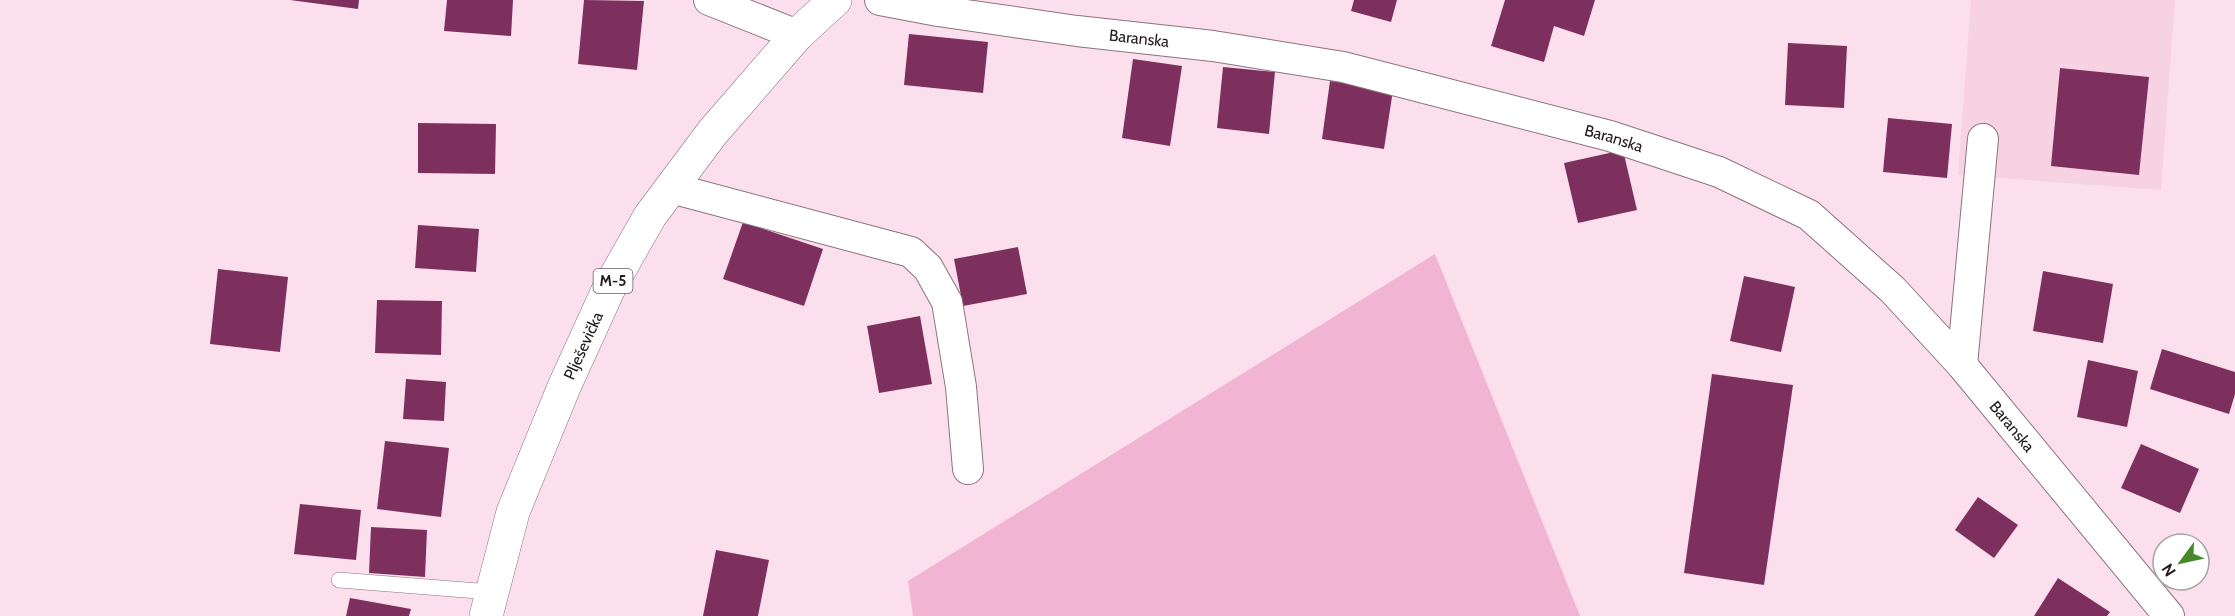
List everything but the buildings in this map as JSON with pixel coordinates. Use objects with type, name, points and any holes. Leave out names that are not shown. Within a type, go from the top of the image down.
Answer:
[{"type":"main road","name":"Plješevička","points":[[488,604],[513,512],[564,387],[609,288],[650,216],[712,133],[797,35],[835,0]]},
{"type":"street","points":[[709,0],[797,35]]},
{"type":"street","name":"Baranska","points":[[880,0],[1065,30],[1212,46],[1343,67],[1610,136],[1719,172],[1809,215],[1893,290],[1962,365],[2169,616]]},
{"type":"street","points":[[1962,365],[1983,139]]},
{"type":"street","points":[[671,188],[911,252],[928,268],[947,302],[961,387],[968,469]]},
{"type":"lane","points":[[339,580],[488,604]]},
{"type":"shaded area","points":[[1971,0],[2175,0],[2161,190],[1958,175]]},
{"type":"shaded area","points":[[1435,254],[1580,616],[913,616],[908,581]]}]
